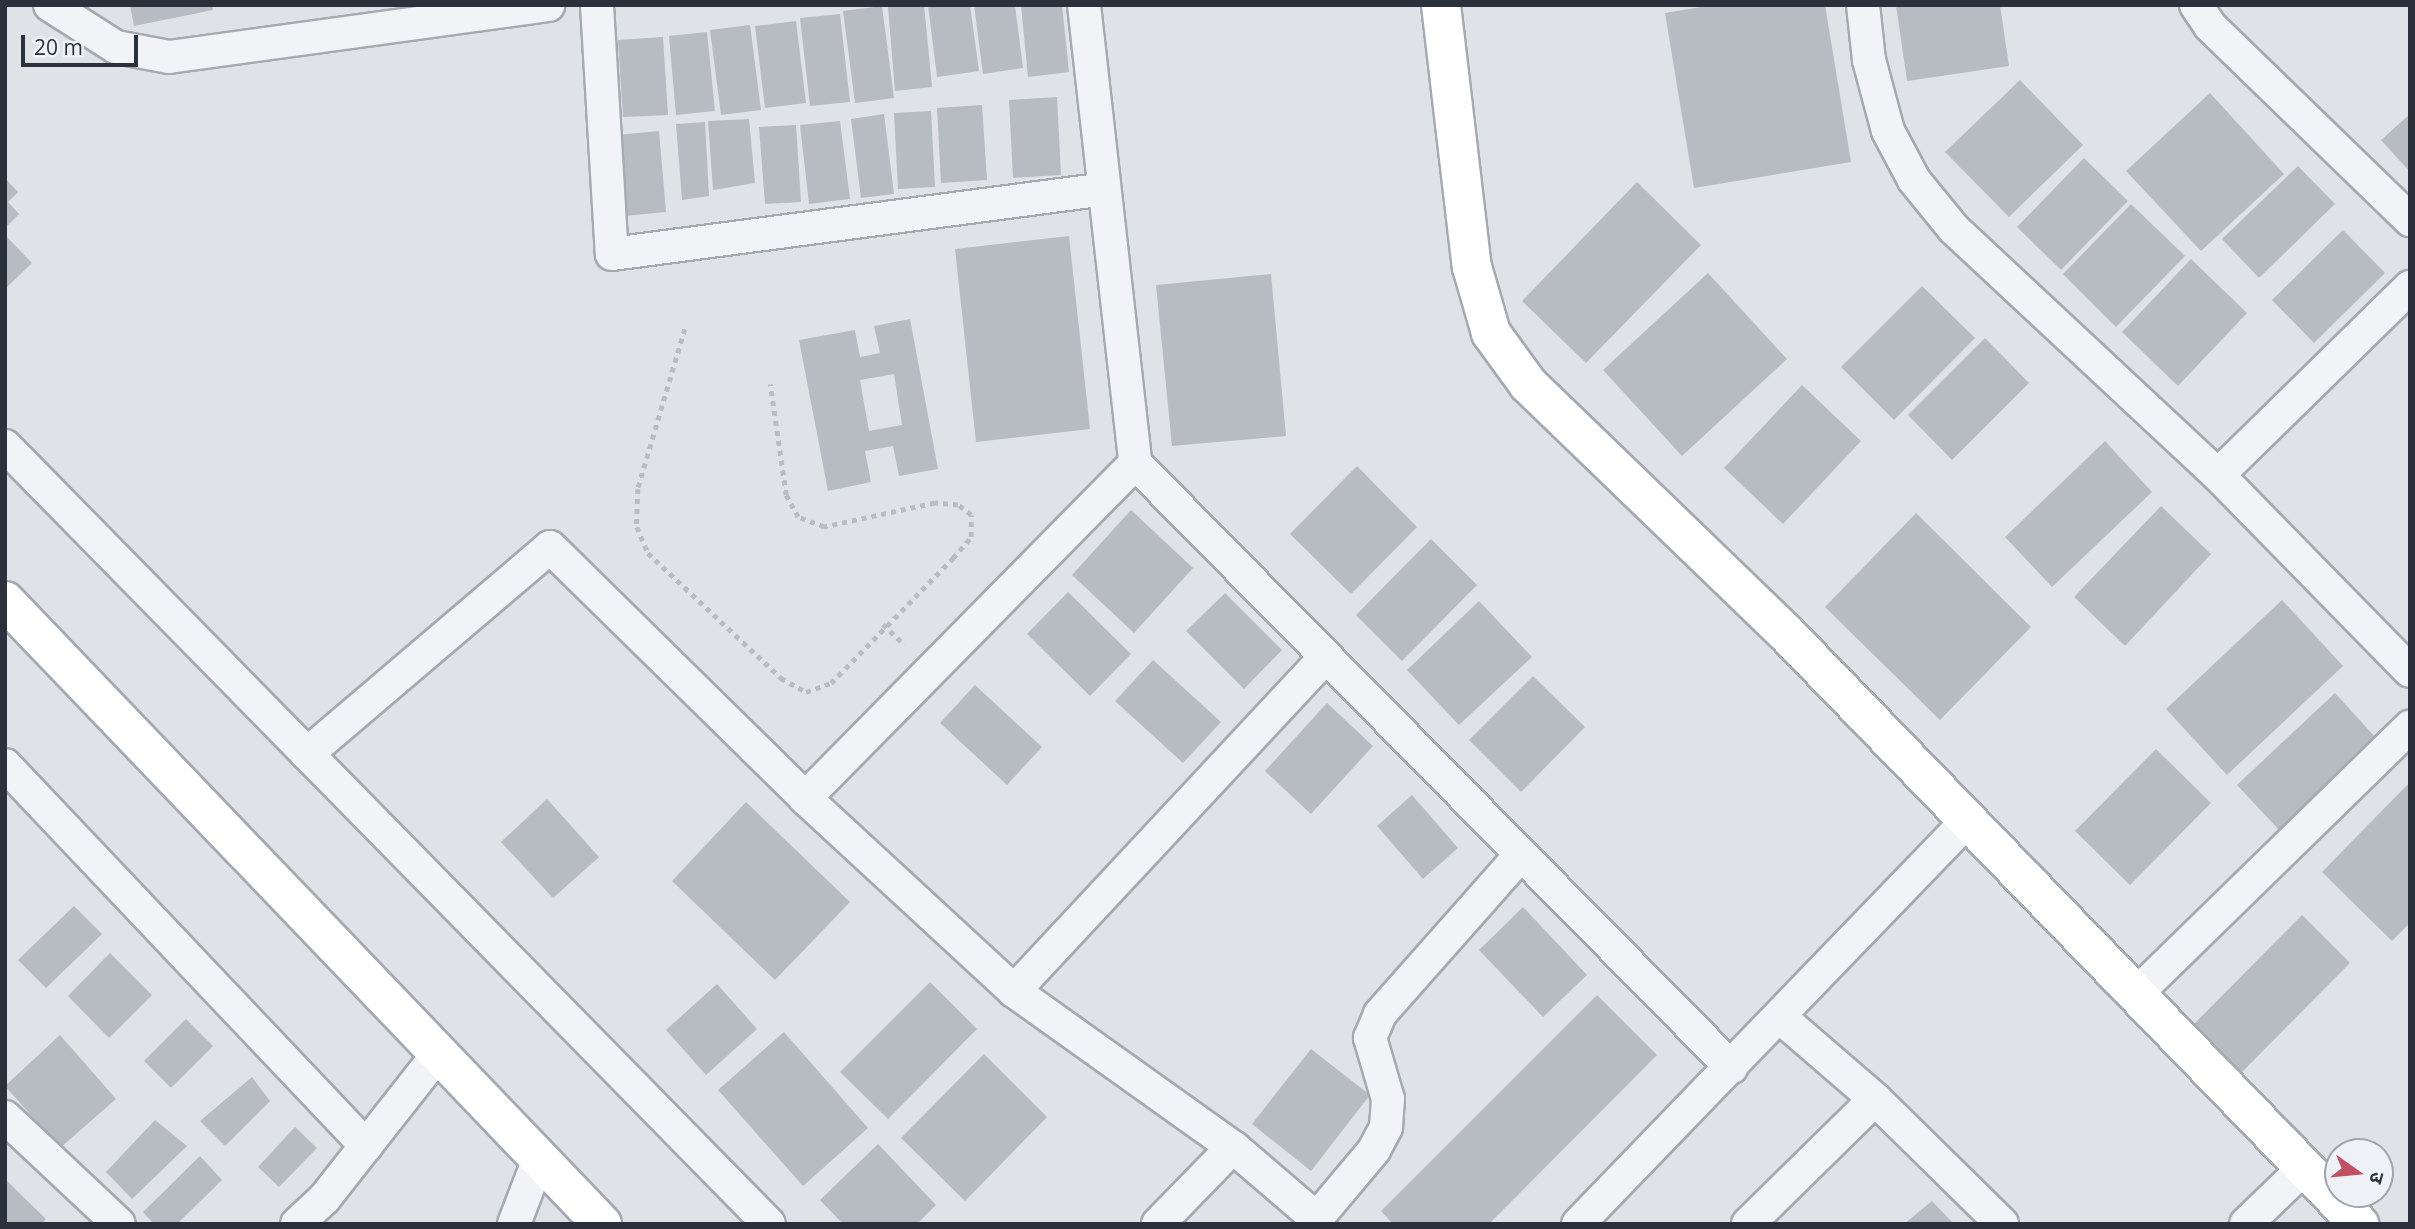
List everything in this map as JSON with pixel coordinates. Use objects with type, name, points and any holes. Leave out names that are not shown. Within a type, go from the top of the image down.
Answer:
[{"type":"street","points":[[50,5],[116,47],[169,57],[548,5]]},
{"type":"street","points":[[597,5],[612,254],[1104,190]]},
{"type":"street","points":[[1084,5],[1135,463],[1731,1067]]},
{"type":"street","points":[[1441,5],[1472,267],[1491,333],[1528,384],[1785,632],[2359,1224]]},
{"type":"street","points":[[1863,5],[1869,60],[1888,131],[1914,180],[1954,229],[2218,475],[2410,671]]},
{"type":"street","points":[[2196,5],[2210,26],[2410,220]]},
{"type":"street","points":[[2218,475],[2410,287]]},
{"type":"street","points":[[5,446],[769,1224]]},
{"type":"street","points":[[805,798],[1135,463]]},
{"type":"street","points":[[307,754],[550,547],[805,798],[1014,990],[1233,1147],[1315,1221],[1386,1127],[1388,1099],[1370,1038],[1380,1014],[1520,856]]},
{"type":"street","points":[[5,601],[602,1224]]},
{"type":"street","points":[[1014,990],[1325,658]]},
{"type":"street","points":[[2136,995],[2410,727]]},
{"type":"street","points":[[5,765],[366,1146]]},
{"type":"street","points":[[1578,1224],[1968,820]]},
{"type":"street","points":[[1780,1017],[1875,1099],[2002,1224]]},
{"type":"street","points":[[297,1224],[366,1146],[438,1054]]},
{"type":"street","points":[[1748,1224],[1875,1099]]},
{"type":"street","points":[[5,1117],[119,1224]]},
{"type":"street","points":[[1158,1224],[1233,1147]]},
{"type":"street","points":[[514,1224],[539,1158]]},
{"type":"street","points":[[2246,1224],[2304,1168]]},
{"type":"path","points":[[685,329],[638,489],[637,527],[648,553],[780,678],[806,692],[831,683],[953,558],[971,537],[971,514],[958,505],[935,503],[824,527],[798,517],[786,495],[770,384]]},
{"type":"building","points":[[130,5],[212,5],[213,10],[134,26]]},
{"type":"building","points":[[924,5],[932,87],[895,91],[888,7]]},
{"type":"building","points":[[928,5],[970,5],[979,71],[937,77]]},
{"type":"building","points":[[974,5],[1015,5],[1023,68],[983,74]]},
{"type":"building","points":[[1021,5],[1062,5],[1069,72],[1028,77]]},
{"type":"building","points":[[1713,5],[1825,5],[1851,162],[1694,188],[1665,13]]},
{"type":"building","points":[[1896,5],[2000,5],[2009,66],[1907,81]]},
{"type":"building","points":[[882,6],[894,98],[855,103],[843,11]]},
{"type":"building","points":[[840,14],[850,102],[810,106],[800,18]]},
{"type":"building","points":[[796,21],[806,103],[765,108],[755,26]]},
{"type":"building","points":[[750,25],[761,110],[721,115],[710,30]]},
{"type":"building","points":[[707,32],[715,111],[676,115],[669,36]]},
{"type":"building","points":[[663,37],[668,115],[623,117],[618,40]]},
{"type":"building","points":[[2020,80],[2083,145],[2009,217],[1945,152]]},
{"type":"building","points":[[2210,93],[2284,174],[2201,251],[2126,171]]},
{"type":"building","points":[[1057,97],[1061,175],[1013,178],[1009,100]]},
{"type":"building","points":[[982,105],[987,180],[941,183],[937,108]]},
{"type":"building","points":[[931,111],[935,187],[898,189],[894,113]]},
{"type":"building","points":[[884,114],[894,194],[861,198],[851,119]]},
{"type":"building","points":[[2410,114],[2410,172],[2381,140]]},
{"type":"building","points":[[749,119],[755,183],[713,190],[708,121]]},
{"type":"building","points":[[840,121],[850,199],[809,204],[800,125]]},
{"type":"building","points":[[705,122],[709,196],[682,200],[676,124]]},
{"type":"building","points":[[796,125],[801,202],[765,204],[759,127]]},
{"type":"building","points":[[659,131],[666,212],[624,216],[617,135]]},
{"type":"building","points":[[2084,158],[2128,201],[2061,270],[2017,227]]},
{"type":"building","points":[[2298,166],[2335,204],[2259,278],[2222,239]]},
{"type":"building","points":[[5,178],[18,192],[8,202],[19,214],[5,228]]},
{"type":"building","points":[[1637,182],[1701,245],[1586,363],[1522,301]]},
{"type":"building","points":[[2131,204],[2185,256],[2116,327],[2063,274]]},
{"type":"building","points":[[2343,230],[2385,273],[2314,343],[2272,300]]},
{"type":"building","points":[[5,235],[32,263],[5,289]]},
{"type":"building","points":[[1069,236],[1090,429],[976,442],[955,249]]},
{"type":"building","points":[[2191,259],[2247,313],[2178,386],[2122,332]]},
{"type":"building","points":[[1708,273],[1787,359],[1682,456],[1603,370]]},
{"type":"building","points":[[1271,274],[1286,436],[1172,446],[1156,285]]},
{"type":"building","points":[[1922,286],[1975,338],[1894,420],[1841,367]]},
{"type":"building","points":[[910,319],[938,469],[899,476],[893,446],[865,451],[871,482],[828,491],[799,340],[855,330],[860,357],[880,353],[874,326]],"holes":[[[894,374],[902,425],[869,431],[860,380]]]},
{"type":"building","points":[[1985,338],[2029,383],[1952,460],[1908,415]]},
{"type":"building","points":[[1802,385],[1861,441],[1783,524],[1724,468]]},
{"type":"building","points":[[2105,441],[2152,492],[2052,587],[2005,537]]},
{"type":"building","points":[[1357,466],[1417,527],[1351,594],[1290,534]]},
{"type":"building","points":[[2161,506],[2211,554],[2125,646],[2074,597]]},
{"type":"building","points":[[1131,510],[1193,568],[1134,633],[1072,575]]},
{"type":"building","points":[[1916,513],[2031,627],[1940,720],[1825,607]]},
{"type":"building","points":[[1431,539],[1477,585],[1402,661],[1356,615]]},
{"type":"building","points":[[1068,592],[1131,654],[1090,696],[1027,634]]},
{"type":"building","points":[[1225,593],[1282,650],[1244,689],[1186,631]]},
{"type":"building","points":[[2282,600],[2343,666],[2227,775],[2166,709]]},
{"type":"building","points":[[1479,601],[1532,657],[1459,725],[1407,670]]},
{"type":"building","points":[[1153,660],[1221,722],[1183,763],[1115,701]]},
{"type":"building","points":[[1533,676],[1585,727],[1521,792],[1469,740]]},
{"type":"building","points":[[975,685],[1042,747],[1007,785],[940,723]]},
{"type":"building","points":[[2335,693],[2376,738],[2279,830],[2237,785]]},
{"type":"building","points":[[1327,703],[1373,746],[1311,814],[1265,771]]},
{"type":"building","points":[[2156,749],[2211,803],[2130,885],[2075,831]]},
{"type":"building","points":[[2410,782],[2410,923],[2392,941],[2322,872]]},
{"type":"building","points":[[1412,795],[1458,848],[1423,879],[1377,826]]},
{"type":"building","points":[[547,799],[599,857],[553,898],[501,842]]},
{"type":"building","points":[[746,802],[850,902],[775,980],[672,881]]},
{"type":"building","points":[[74,906],[102,934],[46,988],[18,960]]},
{"type":"building","points":[[1523,907],[1587,975],[1543,1017],[1479,950]]},
{"type":"building","points":[[2302,915],[2350,963],[2241,1073],[2193,1025]]},
{"type":"building","points":[[110,953],[152,995],[109,1038],[68,996]]},
{"type":"building","points":[[930,982],[977,1029],[888,1119],[840,1072]]},
{"type":"building","points":[[717,984],[757,1029],[706,1075],[666,1030]]},
{"type":"building","points":[[1597,995],[1657,1055],[1489,1224],[1393,1224],[1381,1211]]},
{"type":"building","points":[[186,1019],[213,1046],[171,1088],[144,1061]]},
{"type":"building","points":[[784,1032],[868,1128],[803,1186],[718,1090]]},
{"type":"building","points":[[60,1035],[116,1099],[60,1148],[5,1086]]},
{"type":"building","points":[[1311,1049],[1370,1095],[1311,1171],[1252,1124]]},
{"type":"building","points":[[984,1054],[1047,1117],[965,1201],[901,1138]]},
{"type":"building","points":[[252,1077],[270,1101],[225,1146],[200,1121]]},
{"type":"building","points":[[155,1120],[187,1146],[132,1199],[106,1172]]},
{"type":"building","points":[[295,1127],[317,1148],[279,1187],[258,1167]]},
{"type":"building","points":[[878,1144],[936,1205],[917,1224],[843,1224],[820,1200]]},
{"type":"building","points":[[200,1156],[222,1180],[177,1224],[154,1224],[143,1212]]},
{"type":"building","points":[[5,1179],[46,1219],[41,1224],[5,1224]]},
{"type":"building","points":[[1932,1201],[1954,1224],[1904,1224]]}]
